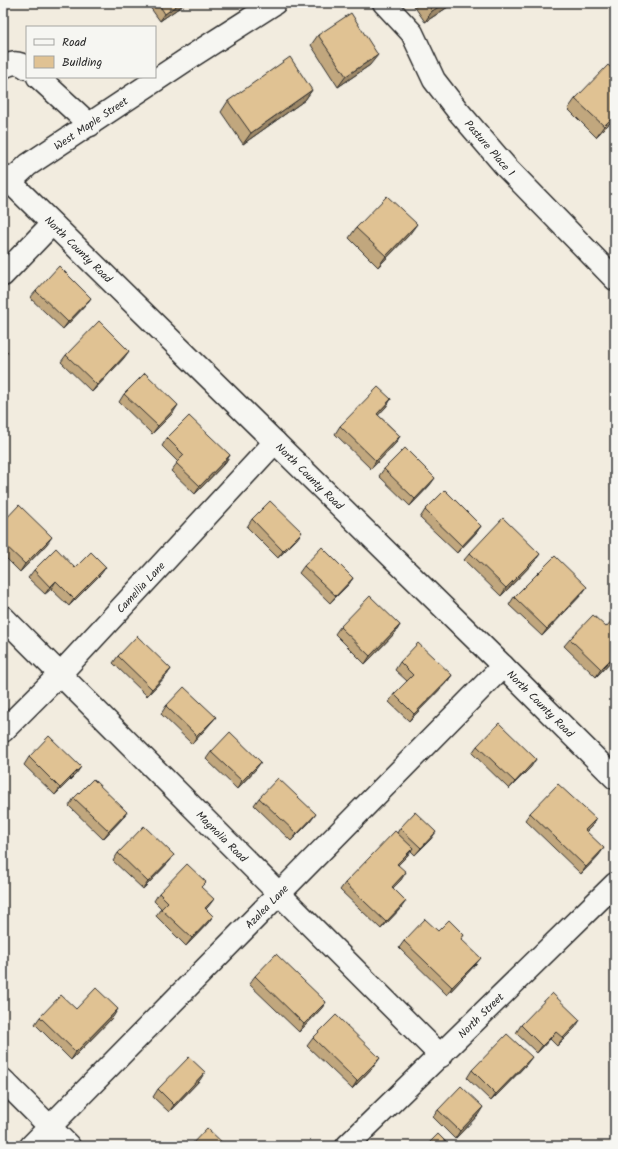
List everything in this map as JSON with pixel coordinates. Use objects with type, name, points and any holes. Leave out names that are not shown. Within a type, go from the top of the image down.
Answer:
[{"type":"street","name":"West Maple Street","points":[[6,178],[90,125],[192,56],[275,3]]},
{"type":"street","name":"Pasture Place 1","points":[[384,3],[412,33],[434,80],[458,110],[507,168],[615,278]]},
{"type":"street","points":[[3,67],[13,63],[26,67]]},
{"type":"street","points":[[39,78],[90,125]]},
{"type":"street","name":"North County Road","points":[[6,178],[615,778]]},
{"type":"street","points":[[3,275],[52,224]]},
{"type":"street","name":"Camellia Lane","points":[[3,731],[60,674],[275,442]]},
{"type":"street","name":"Magnolia Road","points":[[3,617],[441,1056]]},
{"type":"street","name":"Azalea Lane","points":[[31,1146],[503,666]]},
{"type":"street","name":"North Street","points":[[347,1146],[441,1056],[615,884]]},
{"type":"street","points":[[3,1080],[70,1146]]},
{"type":"building","points":[[158,3],[180,3],[165,14]]},
{"type":"building","points":[[427,3],[445,3],[432,11]]},
{"type":"building","points":[[351,13],[378,55],[346,76],[318,35]]},
{"type":"building","points":[[290,57],[312,90],[251,133],[228,101]]},
{"type":"building","points":[[608,65],[615,71],[615,115],[604,126],[575,99]]},
{"type":"building","points":[[387,196],[417,224],[386,256],[356,228]]},
{"type":"building","points":[[59,266],[91,298],[68,322],[36,291]]},
{"type":"building","points":[[99,321],[129,351],[97,385],[66,355]]},
{"type":"building","points":[[3,347],[8,352],[3,358]]},
{"type":"building","points":[[145,373],[178,405],[158,426],[124,394]]},
{"type":"building","points":[[378,387],[391,399],[377,414],[400,436],[376,461],[340,426]]},
{"type":"building","points":[[189,416],[230,455],[200,486],[176,463],[184,455],[167,438]]},
{"type":"building","points":[[405,448],[435,478],[415,499],[384,469]]},
{"type":"building","points":[[445,490],[481,526],[462,546],[425,510]]},
{"type":"building","points":[[270,501],[302,532],[283,551],[252,519]]},
{"type":"building","points":[[19,505],[52,537],[25,564],[3,543],[3,522]]},
{"type":"building","points":[[503,518],[540,554],[506,588],[470,553]]},
{"type":"building","points":[[322,547],[353,578],[336,596],[304,566]]},
{"type":"building","points":[[56,548],[75,568],[91,552],[106,567],[74,599],[56,581],[50,587],[34,570]]},
{"type":"building","points":[[555,556],[587,587],[547,629],[514,597]]},
{"type":"building","points":[[370,596],[400,625],[370,656],[340,627]]},
{"type":"building","points":[[593,615],[606,627],[615,617],[615,655],[601,669],[570,639]]},
{"type":"building","points":[[137,636],[171,669],[152,689],[118,656]]},
{"type":"building","points":[[418,643],[452,675],[414,714],[394,694],[413,675],[400,662]]},
{"type":"building","points":[[184,687],[216,717],[197,736],[166,706]]},
{"type":"building","points":[[499,723],[536,759],[515,782],[477,746]]},
{"type":"building","points":[[230,732],[261,762],[242,781],[211,752]]},
{"type":"building","points":[[49,736],[81,767],[60,788],[29,757]]},
{"type":"building","points":[[278,778],[316,814],[297,834],[259,798]]},
{"type":"building","points":[[93,779],[127,812],[109,831],[74,798]]},
{"type":"building","points":[[558,784],[596,819],[585,830],[604,848],[586,867],[530,813]]},
{"type":"building","points":[[415,812],[436,832],[421,848],[400,828]]},
{"type":"building","points":[[144,826],[174,855],[148,882],[118,853]]},
{"type":"building","points":[[395,831],[413,848],[397,864],[406,872],[392,887],[406,901],[386,922],[345,883]]},
{"type":"building","points":[[187,864],[206,882],[201,887],[214,899],[205,908],[213,916],[192,938],[161,909],[168,902],[159,893]]},
{"type":"building","points":[[425,919],[438,931],[449,920],[464,935],[461,939],[481,958],[452,987],[404,941]]},
{"type":"building","points":[[276,954],[326,1002],[304,1024],[255,976]]},
{"type":"building","points":[[96,988],[118,1009],[76,1052],[40,1017],[61,995],[76,1009]]},
{"type":"building","points":[[552,993],[580,1020],[563,1038],[556,1032],[542,1046],[521,1025]]},
{"type":"building","points":[[336,1015],[380,1058],[357,1081],[313,1038]]},
{"type":"building","points":[[507,1034],[532,1057],[496,1094],[472,1070]]},
{"type":"building","points":[[189,1057],[205,1072],[174,1105],[158,1089]]},
{"type":"building","points":[[461,1086],[483,1107],[460,1131],[438,1110]]},
{"type":"building","points":[[207,1128],[226,1146],[190,1146]]},
{"type":"building","points":[[438,1134],[450,1146],[426,1146]]}]
